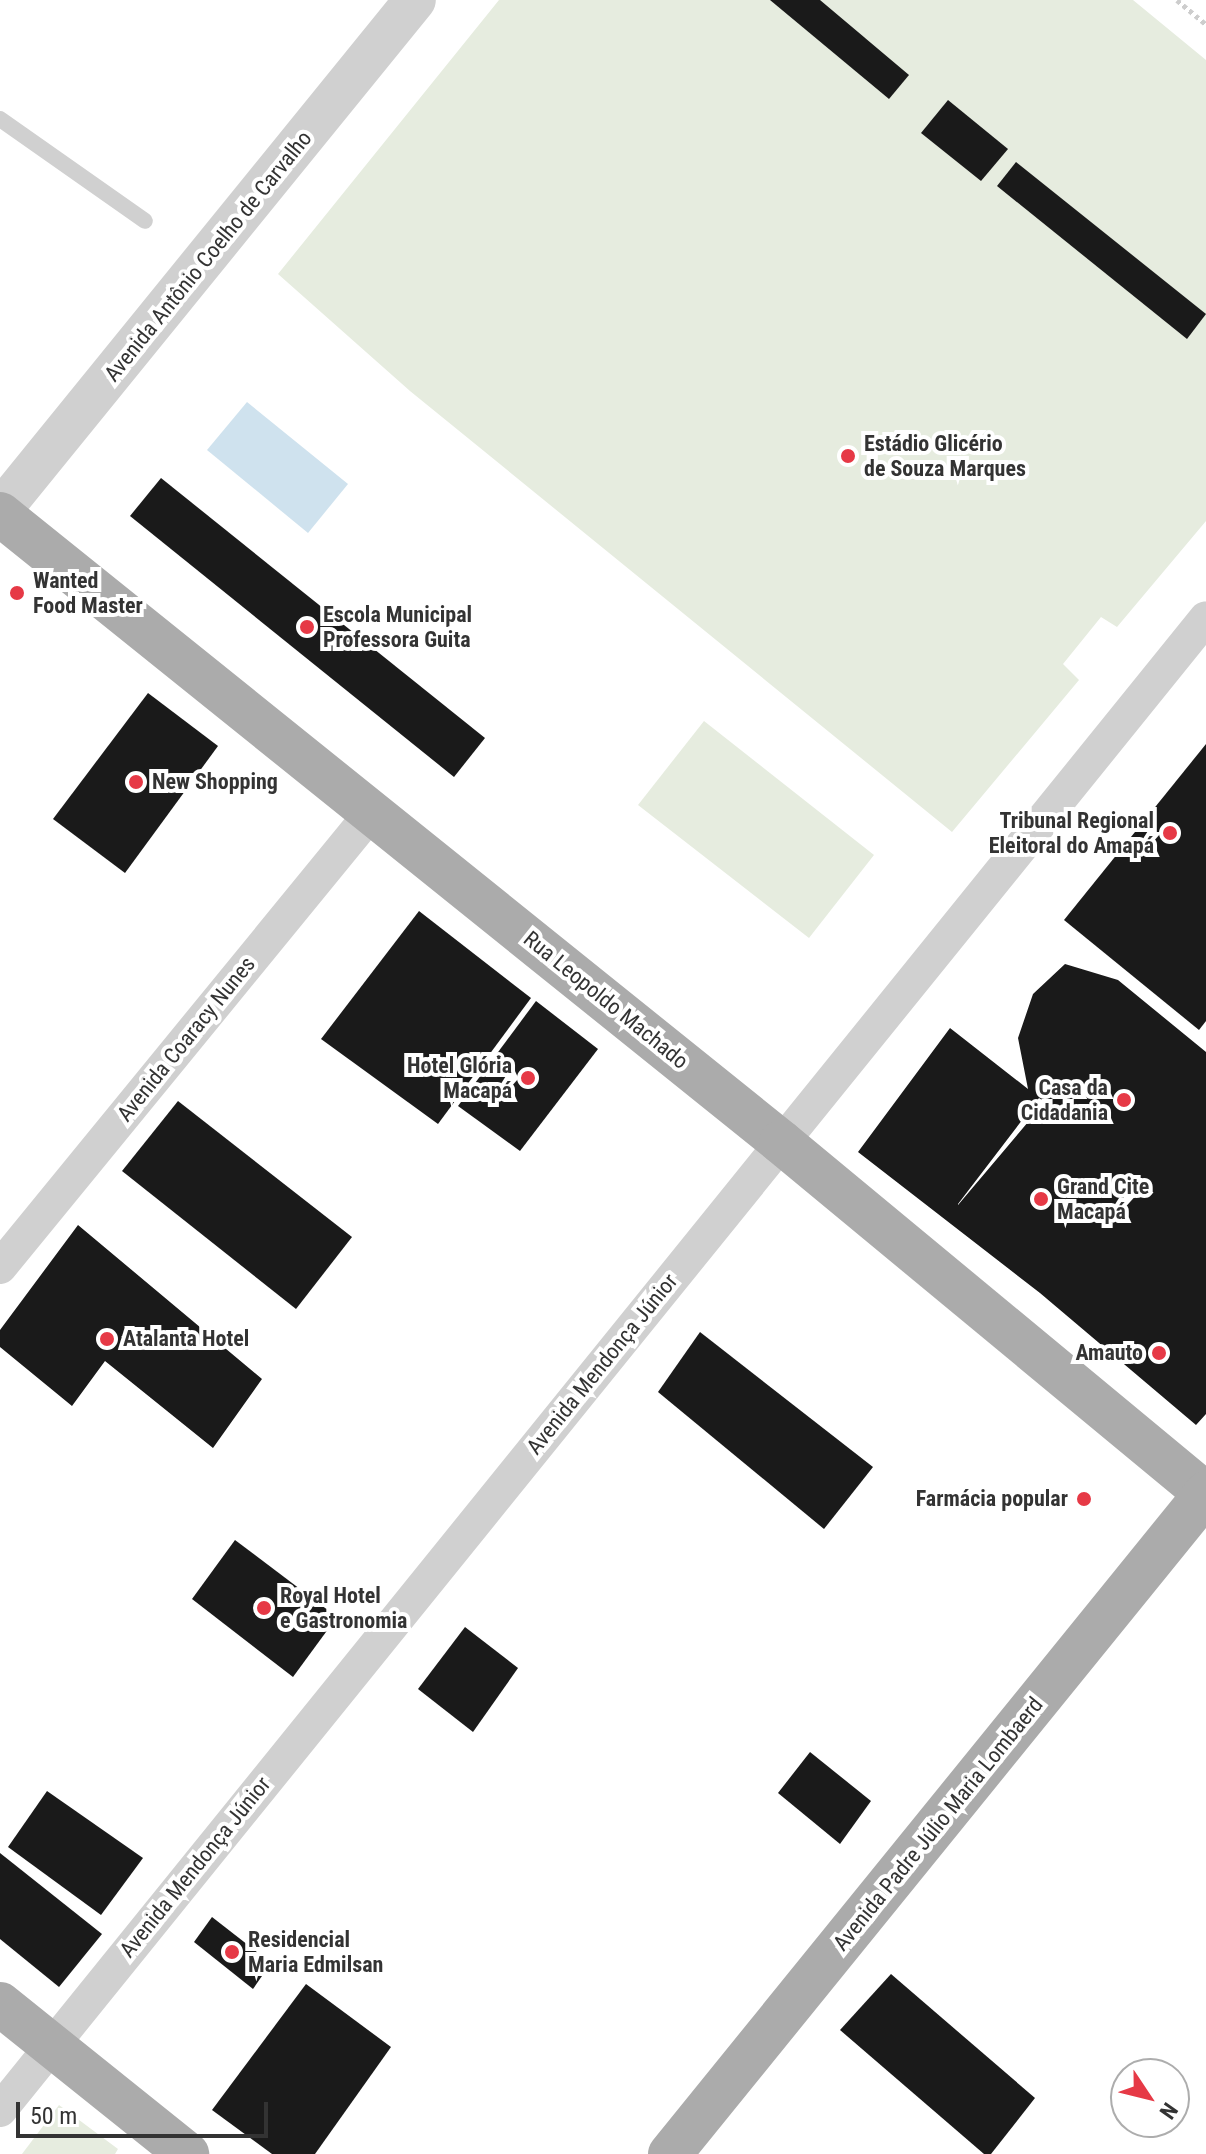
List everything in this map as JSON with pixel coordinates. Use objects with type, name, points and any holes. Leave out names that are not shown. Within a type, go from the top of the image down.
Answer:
[{"type":"main road","name":"Rua Leopoldo Machado","points":[[0,512],[781,1142],[1206,1494]]},
{"type":"main road","name":"Avenida Padre Júlio Maria Lombaerd","points":[[670,2154],[1206,1494]]},
{"type":"main road","points":[[0,2004],[187,2154]]},
{"type":"street","name":"Avenida Antônio Coelho de Carvalho","points":[[0,512],[415,0]]},
{"type":"street","name":"Avenida Mendonça Júnior","points":[[0,2110],[1206,618]]},
{"type":"street","name":"Avenida Coaracy Nunes","points":[[0,1267],[373,811]]},
{"type":"lane","points":[[0,119],[145,221]]},
{"type":"path","points":[[1177,0],[1206,24]]},
{"type":"shaded area","name":"Estádio Glicério de Souza Marques","points":[[499,0],[1133,0],[1206,60],[1206,521],[1117,627],[1101,617],[1063,664],[1079,680],[952,832],[410,391],[278,274]]},
{"type":"shaded area","points":[[704,721],[874,855],[809,938],[638,805]]},
{"type":"shaded area","points":[[59,2105],[118,2149],[115,2154],[22,2154]]},
{"type":"water","points":[[247,402],[348,484],[308,533],[207,450]]},
{"type":"building","points":[[770,0],[820,0],[909,75],[889,99]]},
{"type":"building","points":[[948,100],[1008,149],[981,181],[921,133]]},
{"type":"building","points":[[1016,162],[1206,314],[1187,339],[997,186]]},
{"type":"building","name":"Escola Municipal Professora Guita","points":[[161,478],[485,738],[454,777],[130,516]]},
{"type":"building","name":"New Shopping","points":[[148,693],[218,746],[125,873],[53,819]]},
{"type":"building","name":"Tribunal Regional Eleitoral do Amapá","points":[[1206,744],[1206,1021],[1199,1030],[1064,920]]},
{"type":"building","points":[[419,911],[531,998],[438,1124],[321,1039]]},
{"type":"building","points":[[1065,964],[1118,980],[1206,1052],[1206,1414],[1196,1425],[1040,1293],[858,1152],[950,1028],[1028,1089],[1018,1038],[1033,994]],"holes":[[[1039,1098],[1045,1102],[958,1205]]]},
{"type":"building","name":"Hotel Glória Macapá","points":[[536,1001],[598,1049],[520,1151],[458,1106]]},
{"type":"building","points":[[178,1101],[352,1237],[296,1309],[122,1171]]},
{"type":"building","name":"Atalanta Hotel","points":[[78,1225],[262,1379],[213,1448],[105,1361],[72,1406],[0,1347],[0,1330]]},
{"type":"building","points":[[700,1332],[873,1467],[824,1529],[658,1392]]},
{"type":"building","name":"Royal Hotel e Gastronomia","points":[[235,1540],[337,1617],[293,1677],[192,1599]]},
{"type":"building","points":[[465,1627],[518,1668],[473,1732],[418,1689]]},
{"type":"building","points":[[810,1752],[871,1801],[840,1844],[778,1793]]},
{"type":"building","points":[[47,1791],[143,1858],[101,1915],[8,1847]]},
{"type":"building","points":[[0,1853],[102,1934],[59,1987],[0,1939]]},
{"type":"building","name":"Residencial Maria Edmilsan","points":[[212,1917],[271,1963],[253,1989],[194,1942]]},
{"type":"building","points":[[891,1974],[1035,2098],[991,2154],[984,2154],[840,2030]]},
{"type":"building","points":[[306,1984],[391,2047],[315,2154],[272,2154],[212,2110]]},
{"type":"place","name":"Estádio Glicério de Souza Marques","points":[[848,456]]},
{"type":"place","name":"Wanted Food Master","points":[[17,593]]},
{"type":"place","name":"Escola Municipal Professora Guita","points":[[307,627]]},
{"type":"place","name":"New Shopping","points":[[136,782]]},
{"type":"place","name":"Tribunal Regional Eleitoral do Amapá","points":[[1170,833]]},
{"type":"place","name":"Hotel Glória Macapá","points":[[528,1078]]},
{"type":"place","name":"Casa da Cidadania","points":[[1124,1100]]},
{"type":"place","name":"Grand Cite Macapá","points":[[1041,1199]]},
{"type":"place","name":"Atalanta Hotel","points":[[107,1339]]},
{"type":"place","name":"Amauto","points":[[1159,1353]]},
{"type":"place","name":"Farmácia popular","points":[[1084,1499]]},
{"type":"place","name":"Royal Hotel e Gastronomia","points":[[264,1608]]},
{"type":"place","name":"Residencial Maria Edmilsan","points":[[232,1952]]}]
